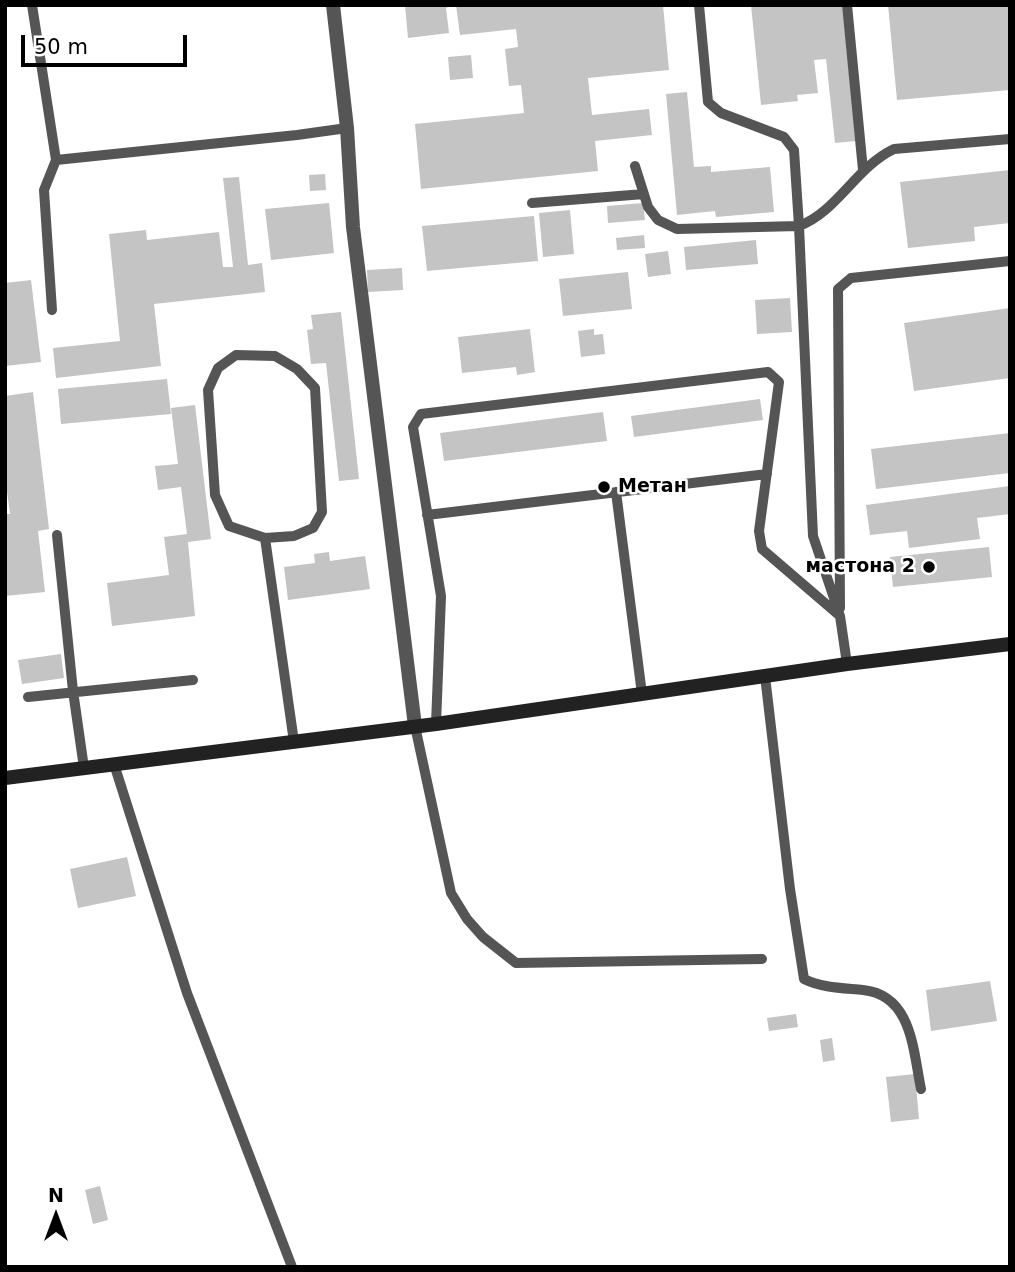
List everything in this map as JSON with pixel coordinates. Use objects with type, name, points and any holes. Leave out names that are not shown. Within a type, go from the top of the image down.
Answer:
[{"type":"main road","points":[[5,778],[436,724],[847,664],[1010,644]]},
{"type":"street","points":[[333,5],[347,128],[353,227],[415,726]]},
{"type":"lane","points":[[32,5],[56,160],[44,190],[52,310]]},
{"type":"lane","points":[[699,5],[708,102],[721,113],[784,138],[794,150],[813,536],[840,616]]},
{"type":"lane","points":[[847,5],[863,170]]},
{"type":"lane","points":[[56,160],[347,128]]},
{"type":"lane","points":[[635,166],[648,207],[658,220],[677,229],[799,226],[814,221],[878,156],[894,149],[1010,139]]},
{"type":"lane","points":[[531,203],[644,194]]},
{"type":"lane","points":[[847,664],[840,616],[838,289],[850,278],[1010,261]]},
{"type":"lane","points":[[236,355],[275,356],[297,369],[315,388],[323,512],[313,528],[294,536],[265,538],[229,526],[215,495],[208,390],[218,368],[236,355]]},
{"type":"lane","points":[[436,724],[440,596],[414,427],[421,414],[768,372],[779,382],[759,531],[762,550],[840,616]]},
{"type":"lane","points":[[427,515],[767,474]]},
{"type":"lane","points":[[616,492],[642,694]]},
{"type":"lane","points":[[57,535],[84,768]]},
{"type":"lane","points":[[265,538],[294,741]]},
{"type":"lane","points":[[765,676],[790,889],[804,979],[815,985],[877,991],[888,997],[908,1023],[921,1088]]},
{"type":"lane","points":[[28,696],[192,680]]},
{"type":"lane","points":[[415,726],[451,894],[483,937],[516,963],[762,959]]},
{"type":"lane","points":[[114,764],[187,993],[292,1267]]},
{"type":"building","points":[[405,5],[452,5],[446,8],[449,33],[408,38]]},
{"type":"building","points":[[456,5],[663,5],[669,70],[588,78],[592,115],[649,109],[652,135],[595,141],[598,171],[421,189],[415,124],[524,113],[521,85],[509,86],[505,49],[518,47],[516,29],[460,35]]},
{"type":"building","points":[[751,5],[842,5],[856,141],[835,143],[826,59],[814,60],[818,93],[797,95],[798,101],[761,105]]},
{"type":"building","points":[[888,5],[1010,5],[1010,90],[897,100]]},
{"type":"building","points":[[471,55],[473,78],[450,80],[448,57]]},
{"type":"building","points":[[687,92],[694,167],[711,166],[711,172],[770,167],[774,212],[716,217],[715,211],[677,215],[666,94]]},
{"type":"building","points":[[1010,170],[1010,223],[974,227],[975,241],[908,248],[900,182]]},
{"type":"building","points":[[325,174],[326,190],[310,191],[309,175]]},
{"type":"building","points":[[239,177],[248,265],[262,263],[265,292],[154,304],[161,366],[56,378],[53,348],[120,341],[109,234],[146,230],[147,240],[219,232],[223,267],[233,267],[223,178]]},
{"type":"building","points":[[329,203],[334,253],[271,260],[265,209]]},
{"type":"building","points":[[643,203],[645,220],[608,223],[607,206]]},
{"type":"building","points":[[570,210],[574,254],[543,257],[539,213]]},
{"type":"building","points":[[534,216],[538,261],[427,271],[422,226]]},
{"type":"building","points":[[644,235],[645,248],[617,250],[616,238]]},
{"type":"building","points":[[756,240],[758,264],[686,270],[684,247]]},
{"type":"building","points":[[668,251],[671,274],[648,277],[645,254]]},
{"type":"building","points":[[402,268],[403,290],[368,292],[367,270]]},
{"type":"building","points":[[628,272],[632,309],[563,316],[559,279]]},
{"type":"building","points":[[31,280],[41,362],[5,366],[5,283]]},
{"type":"building","points":[[790,298],[792,332],[757,334],[755,300]]},
{"type":"building","points":[[1010,308],[1010,378],[914,391],[904,323]]},
{"type":"building","points":[[341,312],[359,479],[339,481],[326,363],[311,364],[307,330],[313,329],[311,315]]},
{"type":"building","points":[[530,329],[535,372],[517,375],[516,367],[462,373],[458,337]]},
{"type":"building","points":[[594,329],[594,335],[603,334],[605,354],[581,357],[578,331]]},
{"type":"building","points":[[167,379],[171,414],[61,424],[58,389]]},
{"type":"building","points":[[33,392],[49,529],[38,531],[45,592],[5,596],[5,514],[10,514],[5,476],[5,396]]},
{"type":"building","points":[[760,399],[763,420],[634,437],[631,416]]},
{"type":"building","points":[[195,405],[211,539],[188,542],[195,616],[112,626],[107,583],[169,575],[164,537],[187,534],[181,487],[158,490],[155,466],[178,464],[171,408]]},
{"type":"building","points":[[603,412],[607,441],[444,461],[440,433]]},
{"type":"building","points":[[1010,433],[1010,473],[876,489],[871,449]]},
{"type":"building","points":[[1010,486],[1010,514],[977,518],[980,539],[909,548],[907,531],[870,535],[866,505]]},
{"type":"building","points":[[989,547],[992,577],[893,587],[890,557]]},
{"type":"building","points":[[329,552],[330,561],[365,556],[370,589],[288,600],[284,567],[315,563],[314,554]]},
{"type":"building","points":[[61,654],[64,678],[22,684],[18,660]]},
{"type":"building","points":[[127,857],[136,896],[78,908],[70,869]]},
{"type":"building","points":[[990,981],[997,1021],[931,1031],[926,990]]},
{"type":"building","points":[[796,1014],[798,1027],[769,1031],[767,1018]]},
{"type":"building","points":[[832,1038],[835,1060],[823,1062],[820,1040]]},
{"type":"building","points":[[915,1074],[919,1119],[891,1122],[886,1077]]},
{"type":"building","points":[[100,1186],[108,1220],[93,1224],[85,1190]]},
{"type":"place","name":"Метан","points":[[604,487]]},
{"type":"place","name":"мастона 2","points":[[929,567]]}]
